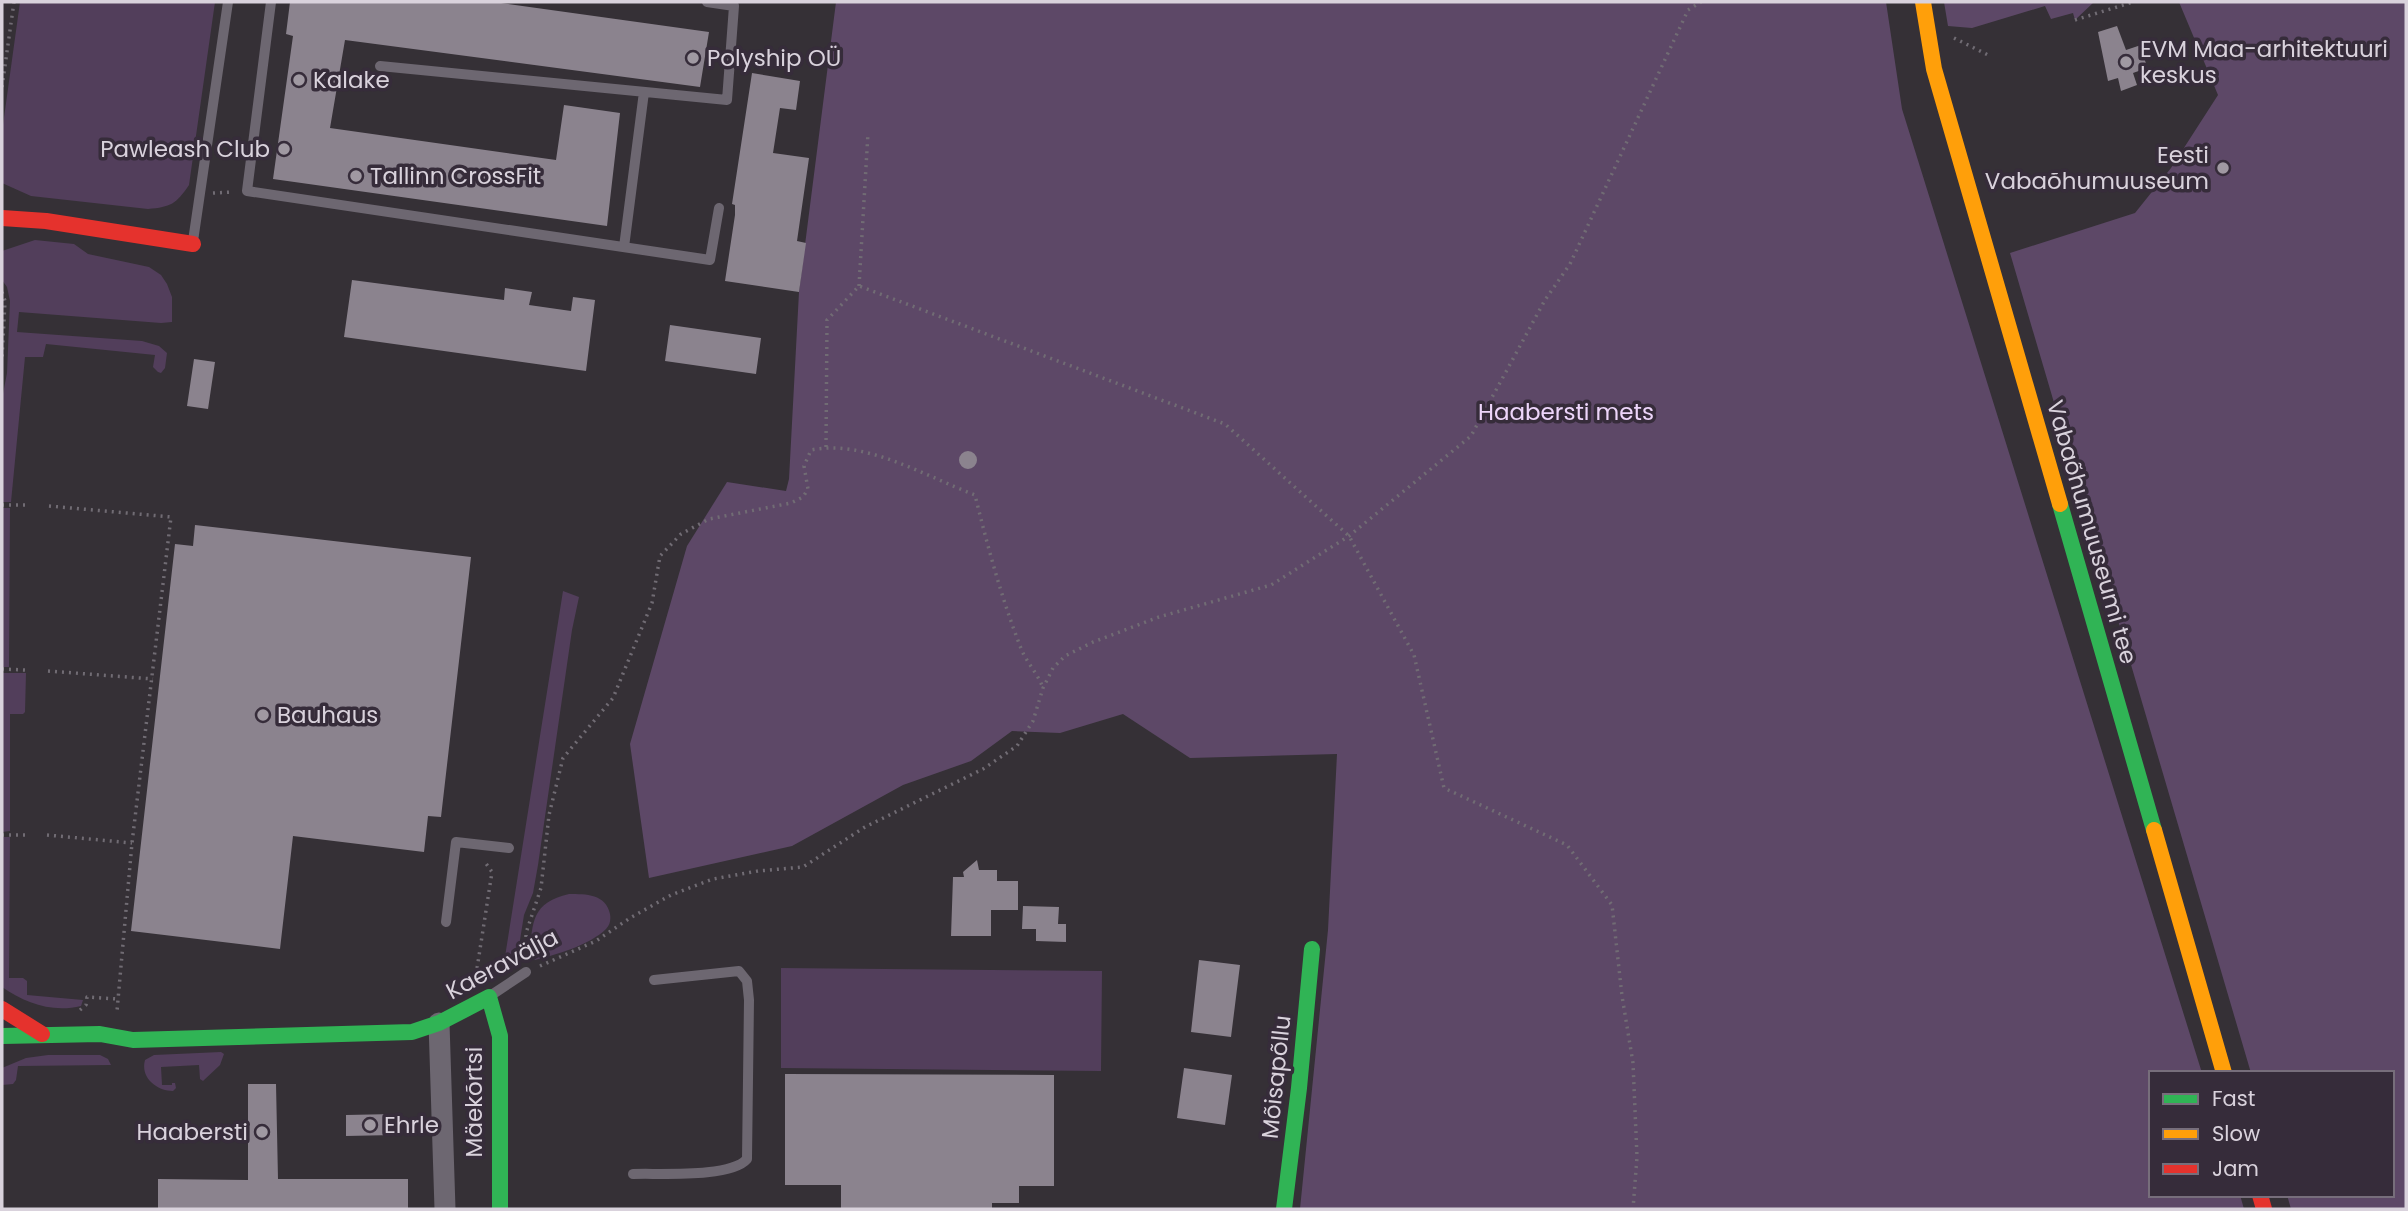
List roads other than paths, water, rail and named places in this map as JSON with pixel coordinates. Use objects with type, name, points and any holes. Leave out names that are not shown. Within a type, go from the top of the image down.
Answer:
[{"type":"street","name":"Vabaõhumuuseumi tee","points":[[1923,2],[1934,69],[2223,1071]]},
{"type":"street","points":[[16,204],[46,221]]},
{"type":"street","points":[[2,218],[46,221],[193,244]]},
{"type":"street","points":[[13,233],[46,221]]},
{"type":"street","name":"Mõisapõllu","points":[[1284,1209],[1312,949]]},
{"type":"street","name":"Kaeravälja","points":[[2,1036],[100,1034],[133,1040],[412,1032],[439,1023],[489,997]]},
{"type":"street","name":"Mäekõrtsi","points":[[489,997],[500,1036],[500,1209]]},
{"type":"street","points":[[2,1009],[43,1034],[12,1053]]},
{"type":"street","name":"Mäekõrtsi","points":[[439,1023],[445,1209]]},
{"type":"lane","points":[[193,244],[228,2]]},
{"type":"lane","points":[[271,2],[247,191],[710,260],[719,208]]},
{"type":"lane","points":[[380,66],[727,100],[734,6],[707,2]]},
{"type":"lane","points":[[624,247],[644,92]]},
{"type":"lane","points":[[446,922],[456,842],[509,848]]},
{"type":"lane","points":[[633,1174],[726,1170],[741,1165],[747,1159],[750,1000],[747,981],[739,971],[654,980]]},
{"type":"lane","name":"Kaeravälja","points":[[489,997],[526,972]]},
{"type":"place","name":"Polyship OÜ","points":[[693,58]]},
{"type":"place","name":"EVM Maa-arhitektuuri keskus","points":[[2126,62]]},
{"type":"place","name":"Kalake","points":[[299,80]]},
{"type":"place","name":"Pawleash Club","points":[[284,149]]},
{"type":"place","name":"Eesti Vabaõhumuuseum","points":[[2223,168]]},
{"type":"place","name":"Tallinn CrossFit","points":[[356,176]]},
{"type":"place","name":"Bauhaus","points":[[263,715]]},
{"type":"place","name":"Ehrle","points":[[370,1125]]},
{"type":"place","name":"Haabersti","points":[[262,1132]]},
{"type":"park label","name":"Haabersti mets","points":[[1566,412]]}]
